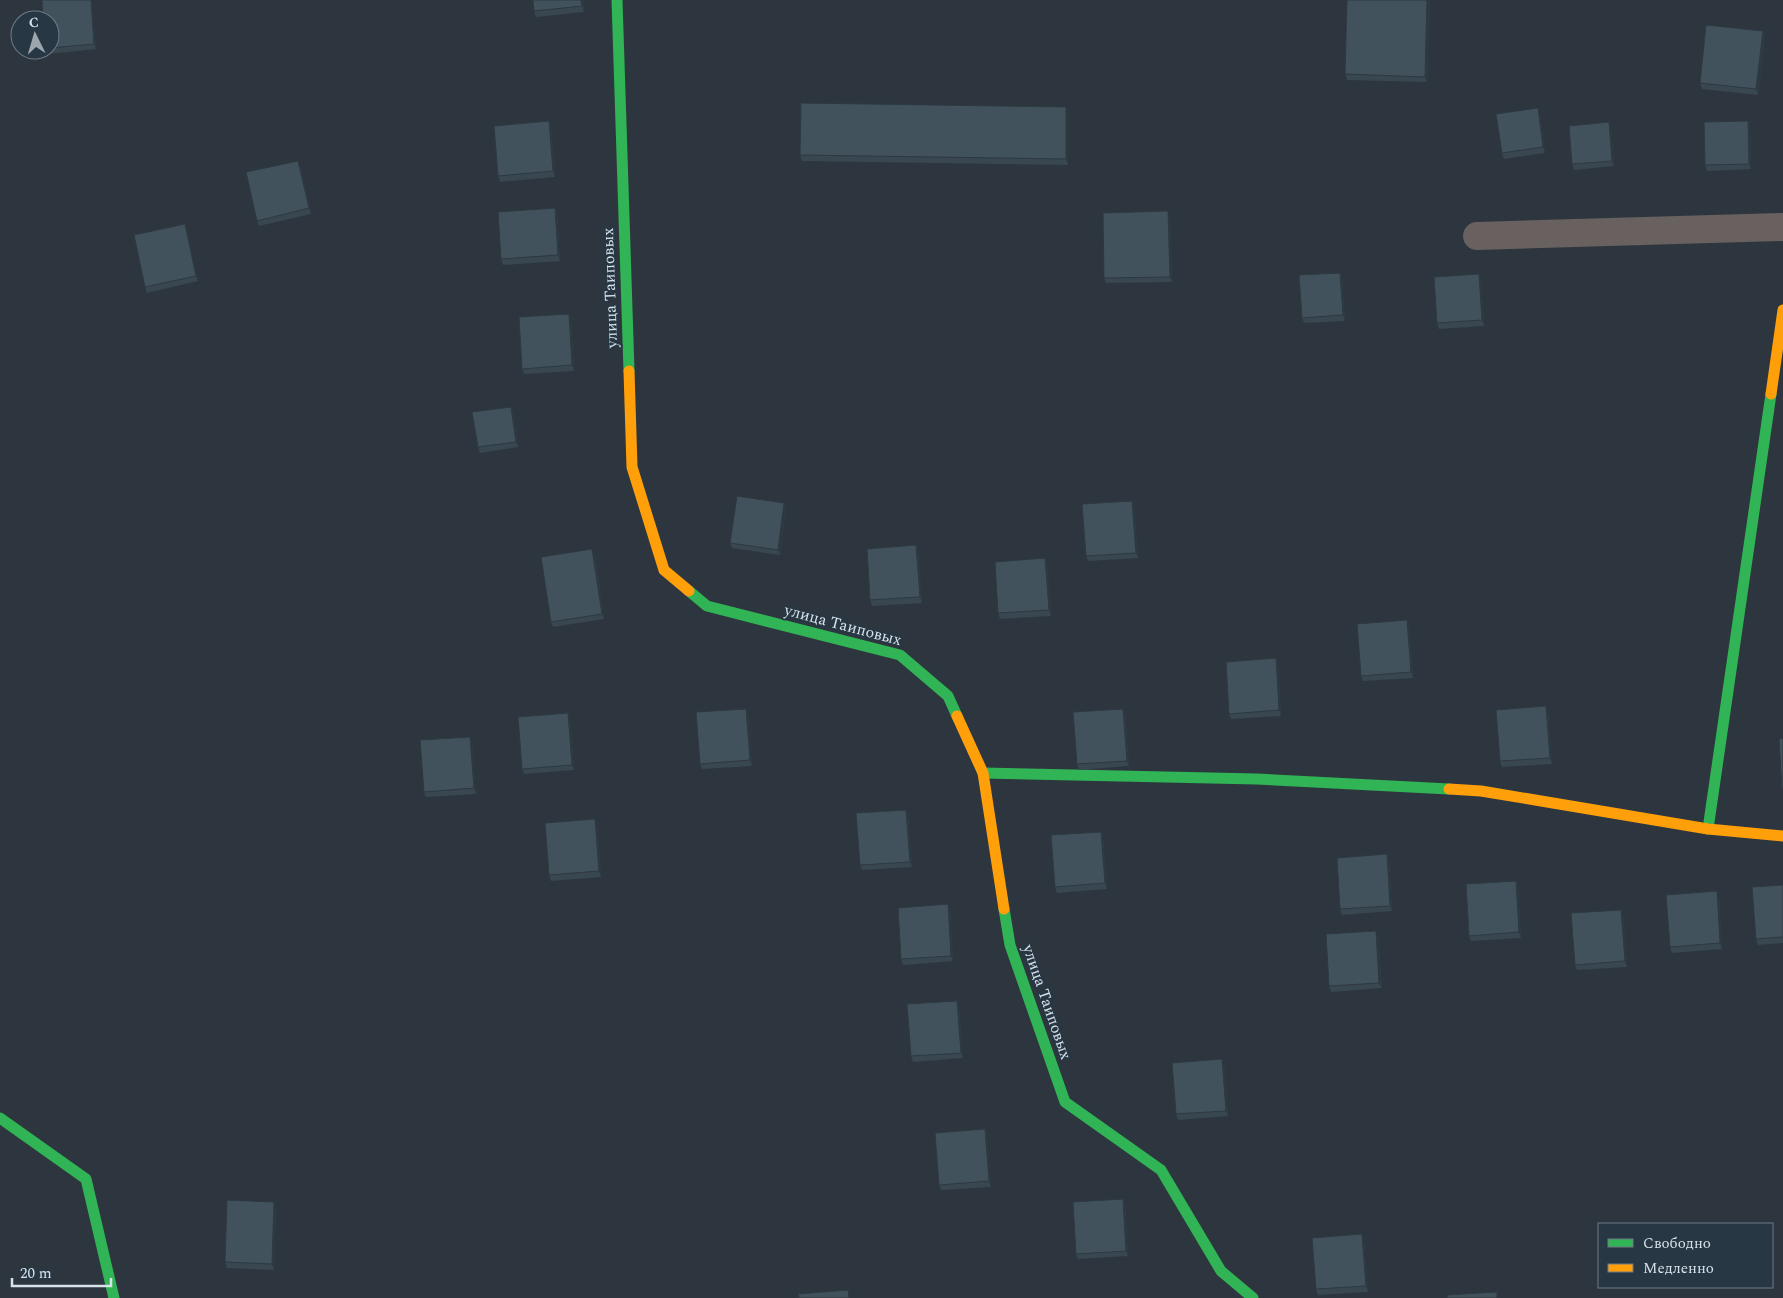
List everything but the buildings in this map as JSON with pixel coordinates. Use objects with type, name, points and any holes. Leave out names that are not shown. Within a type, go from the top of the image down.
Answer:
[{"type":"street","name":"улица Таиповых","points":[[617,0],[632,467],[664,570],[707,606],[900,655],[948,696],[983,774],[1010,945],[1065,1102],[1161,1170],[1221,1271],[1253,1298]]},
{"type":"street","points":[[1477,236],[1783,227]]},
{"type":"street","points":[[1708,829],[1783,310]]},
{"type":"street","points":[[983,774],[1257,779],[1481,791],[1708,829],[1783,836]]},
{"type":"street","points":[[0,1118],[86,1179],[114,1298]]},
{"type":"traffic: fast","points":[[617,0],[629,371]]},
{"type":"traffic: fast","points":[[1708,829],[1771,394]]},
{"type":"traffic: fast","points":[[689,591],[707,606],[900,655],[948,696],[957,716]]},
{"type":"traffic: fast","points":[[983,773],[1257,779],[1449,789]]},
{"type":"traffic: fast","points":[[1004,909],[1010,945],[1065,1102],[1161,1170],[1221,1271],[1253,1298]]},
{"type":"traffic: fast","points":[[0,1118],[86,1179],[114,1298]]},
{"type":"traffic: slow","points":[[1771,394],[1783,310]]},
{"type":"traffic: slow","points":[[629,371],[632,467],[664,570],[689,591]]},
{"type":"traffic: slow","points":[[957,716],[983,773],[1004,909]]},
{"type":"traffic: slow","points":[[1449,789],[1481,791],[1708,829],[1783,836]]}]
